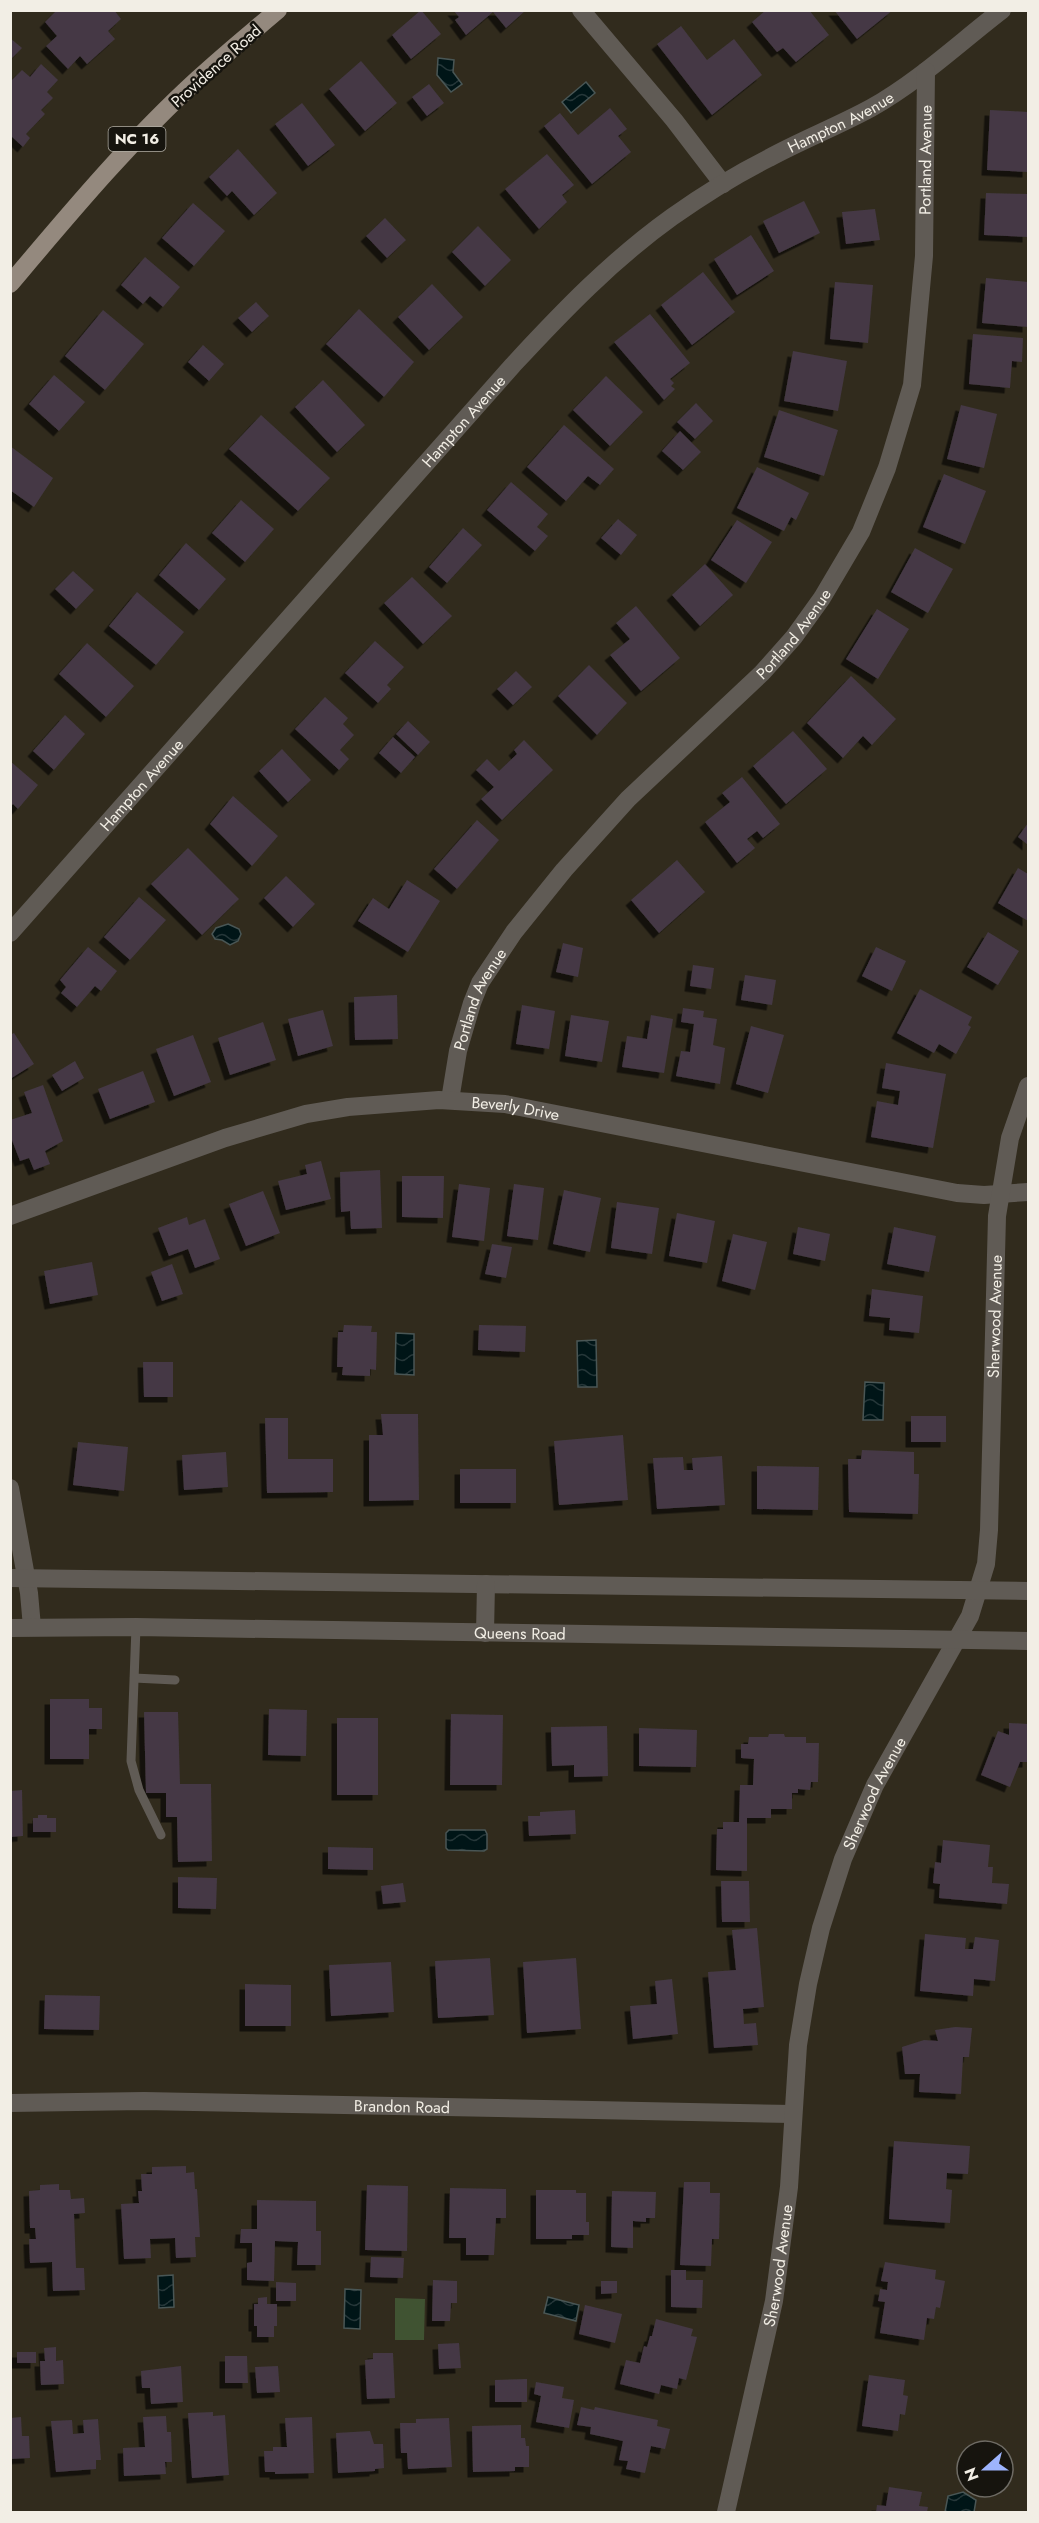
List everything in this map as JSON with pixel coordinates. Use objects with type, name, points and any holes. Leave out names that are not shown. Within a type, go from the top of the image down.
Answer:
[{"type":"main road","name":"Providence Road","points":[[10,284],[81,200],[137,139],[197,79],[278,10]]},
{"type":"street","points":[[581,10],[674,120],[723,184]]},
{"type":"street","name":"Hampton Avenue","points":[[10,933],[565,308],[617,259],[672,217],[723,184],[768,158],[872,107],[926,71],[1002,10]]},
{"type":"street","name":"Portland Avenue","points":[[450,1100],[458,1051],[472,1003],[480,983],[514,932],[564,870],[628,799],[769,666],[822,598],[861,532],[887,468],[912,385],[924,256],[926,71]]},
{"type":"street","name":"Sherwood Avenue","points":[[726,2512],[774,2301],[784,2237],[798,2045],[808,1984],[822,1922],[840,1867],[880,1776],[970,1616],[986,1564],[999,1195],[1013,1128],[1029,1086]]},
{"type":"street","name":"Beverly Drive","points":[[10,1216],[225,1138],[306,1114],[352,1107],[450,1100],[505,1104],[957,1193],[999,1195],[1029,1192]]},
{"type":"street","points":[[10,1488],[18,1578],[32,1627]]},
{"type":"street","points":[[18,1578],[1029,1591]]},
{"type":"street","points":[[485,1633],[486,1584]]},
{"type":"street","name":"Queens Road","points":[[10,1628],[1029,1641]]},
{"type":"street","name":"Brandon Road","points":[[10,2103],[155,2102],[793,2114]]},
{"type":"lane","points":[[136,1628],[131,1761],[139,1790],[160,1835]]},
{"type":"lane","points":[[134,1678],[175,1680]]},
{"type":"green space","points":[[395,2298],[425,2299],[424,2340],[395,2340]]},
{"type":"water","points":[[438,58],[454,60],[453,72],[462,84],[451,92],[437,75]]},
{"type":"water","points":[[586,82],[595,93],[571,113],[562,102]]},
{"type":"water","points":[[228,924],[239,929],[241,934],[238,941],[230,945],[215,939],[212,934],[216,928]]},
{"type":"water","points":[[396,1333],[414,1334],[414,1375],[395,1374]]},
{"type":"water","points":[[596,1340],[597,1387],[578,1387],[577,1341]]},
{"type":"water","points":[[865,1382],[884,1383],[883,1420],[863,1420]]},
{"type":"water","points":[[449,1830],[485,1830],[487,1849],[484,1851],[448,1850],[446,1833]]},
{"type":"water","points":[[173,2275],[174,2307],[159,2308],[158,2276]]},
{"type":"water","points":[[345,2289],[361,2290],[360,2329],[344,2328]]},
{"type":"water","points":[[548,2297],[579,2305],[576,2321],[544,2313]]},
{"type":"water","points":[[955,2494],[955,2499],[976,2500],[974,2512],[945,2512],[948,2496]]},
{"type":"building","points":[[57,10],[114,10],[121,19],[108,31],[115,39],[87,64],[80,56],[68,69],[46,46],[57,36],[45,22]]},
{"type":"building","points":[[421,10],[441,34],[411,59],[392,35]]},
{"type":"building","points":[[453,10],[526,10],[506,28],[493,12],[466,35],[455,20],[459,17]]},
{"type":"building","points":[[766,10],[809,10],[829,35],[796,62],[783,48],[777,52],[752,22]]},
{"type":"building","points":[[834,10],[893,10],[857,39]]},
{"type":"building","points":[[681,26],[707,60],[734,39],[762,75],[712,115],[657,44]]},
{"type":"building","points":[[10,38],[22,48],[10,60]]},
{"type":"building","points":[[361,61],[397,103],[365,131],[329,89]]},
{"type":"building","points":[[41,64],[58,80],[47,92],[53,98],[41,110],[45,114],[26,134],[30,138],[23,147],[10,135],[10,82],[22,70],[30,77]]},
{"type":"building","points":[[429,84],[444,103],[427,116],[412,97]]},
{"type":"building","points":[[302,103],[335,145],[308,166],[275,124]]},
{"type":"building","points":[[610,108],[627,129],[618,136],[631,152],[592,184],[544,126],[560,113],[578,135]]},
{"type":"building","points":[[990,110],[1028,112],[1028,172],[987,170]]},
{"type":"building","points":[[238,149],[277,193],[254,215],[232,191],[227,196],[209,177]]},
{"type":"building","points":[[547,154],[574,185],[562,195],[567,202],[539,229],[505,189]]},
{"type":"building","points":[[986,193],[1028,194],[1028,237],[984,235]]},
{"type":"building","points":[[804,201],[820,233],[779,253],[763,221]]},
{"type":"building","points":[[193,203],[225,231],[194,266],[162,238]]},
{"type":"building","points":[[875,209],[880,240],[846,244],[842,212]]},
{"type":"building","points":[[385,218],[406,240],[387,258],[366,236]]},
{"type":"building","points":[[478,226],[511,260],[485,286],[452,252]]},
{"type":"building","points":[[751,235],[774,271],[737,295],[714,259]]},
{"type":"building","points":[[145,257],[180,287],[163,307],[150,296],[143,304],[121,285]]},
{"type":"building","points":[[703,272],[735,312],[692,345],[661,305]]},
{"type":"building","points":[[986,278],[1028,282],[1028,327],[982,323]]},
{"type":"building","points":[[835,282],[873,285],[868,343],[830,339]]},
{"type":"building","points":[[432,284],[463,317],[429,350],[398,317]]},
{"type":"building","points":[[256,302],[269,316],[252,332],[238,318]]},
{"type":"building","points":[[359,309],[414,362],[384,397],[326,344]]},
{"type":"building","points":[[103,310],[144,344],[105,390],[65,356]]},
{"type":"building","points":[[650,314],[690,363],[670,379],[674,383],[671,386],[675,389],[664,400],[614,342]]},
{"type":"building","points":[[973,334],[1023,338],[1022,362],[1012,361],[1010,388],[969,384]]},
{"type":"building","points":[[203,345],[224,364],[209,381],[188,362]]},
{"type":"building","points":[[793,351],[847,361],[838,411],[784,401]]},
{"type":"building","points":[[54,375],[85,402],[59,431],[29,404]]},
{"type":"building","points":[[606,376],[643,412],[610,446],[573,410]]},
{"type":"building","points":[[323,380],[365,425],[337,452],[295,407]]},
{"type":"building","points":[[696,403],[713,421],[695,439],[677,422]]},
{"type":"building","points":[[961,405],[997,414],[984,468],[947,459]]},
{"type":"building","points":[[779,410],[838,430],[824,476],[764,457]]},
{"type":"building","points":[[261,415],[330,478],[298,511],[229,449]]},
{"type":"building","points":[[564,425],[614,469],[600,485],[588,476],[566,501],[527,467]]},
{"type":"building","points":[[680,431],[701,452],[683,470],[662,451]]},
{"type":"building","points":[[10,446],[53,478],[34,507],[10,490]]},
{"type":"building","points":[[757,467],[809,493],[796,520],[791,517],[784,531],[737,508]]},
{"type":"building","points":[[944,474],[986,491],[965,544],[923,527]]},
{"type":"building","points":[[511,482],[548,514],[537,527],[548,536],[535,551],[487,510]]},
{"type":"building","points":[[241,500],[274,529],[245,562],[212,533]]},
{"type":"building","points":[[618,519],[637,535],[621,555],[601,538]]},
{"type":"building","points":[[737,520],[772,542],[746,583],[711,560]]},
{"type":"building","points":[[463,528],[482,545],[447,583],[429,567]]},
{"type":"building","points":[[186,543],[226,579],[199,610],[159,575]]},
{"type":"building","points":[[915,548],[953,569],[928,613],[891,592]]},
{"type":"building","points":[[705,564],[733,595],[700,626],[672,595]]},
{"type":"building","points":[[73,571],[94,590],[76,609],[55,589]]},
{"type":"building","points":[[412,577],[452,616],[423,644],[384,603]]},
{"type":"building","points":[[137,592],[184,632],[156,665],[109,626]]},
{"type":"building","points":[[636,606],[680,658],[641,691],[610,655],[630,639],[616,623]]},
{"type":"building","points":[[877,609],[909,629],[878,679],[846,659]]},
{"type":"building","points":[[375,641],[404,667],[387,685],[391,689],[378,703],[345,673]]},
{"type":"building","points":[[87,643],[134,686],[106,717],[59,674]]},
{"type":"building","points":[[589,665],[627,703],[597,735],[558,696]]},
{"type":"building","points":[[516,671],[532,687],[513,705],[497,689]]},
{"type":"building","points":[[851,676],[896,719],[872,745],[863,736],[843,758],[807,723]]},
{"type":"building","points":[[325,697],[348,718],[343,724],[354,735],[340,750],[349,759],[339,770],[295,729]]},
{"type":"building","points":[[65,715],[85,734],[54,770],[33,751]]},
{"type":"building","points":[[408,721],[430,742],[418,755],[396,734]]},
{"type":"building","points":[[793,731],[827,769],[786,804],[753,766]]},
{"type":"building","points":[[393,737],[415,757],[401,773],[379,753]]},
{"type":"building","points":[[524,740],[553,770],[502,820],[481,799],[494,787],[476,770],[487,759],[499,771],[517,754],[514,750]]},
{"type":"building","points":[[282,749],[311,780],[288,802],[259,771]]},
{"type":"building","points":[[10,761],[38,785],[18,809],[13,804],[10,807]]},
{"type":"building","points":[[742,777],[780,824],[763,838],[757,831],[747,839],[755,848],[737,863],[705,822],[730,802],[722,793]]},
{"type":"building","points":[[233,796],[278,836],[252,866],[210,824]]},
{"type":"building","points":[[477,820],[499,840],[457,889],[434,869]]},
{"type":"building","points":[[1028,823],[1028,845],[1018,837]]},
{"type":"building","points":[[188,848],[239,899],[202,935],[151,884]]},
{"type":"building","points":[[677,860],[705,892],[659,933],[631,900]]},
{"type":"building","points":[[1018,868],[1028,874],[1028,921],[998,903]]},
{"type":"building","points":[[286,876],[315,904],[293,927],[264,898]]},
{"type":"building","points":[[407,880],[440,901],[408,952],[358,921],[373,898],[389,909]]},
{"type":"building","points":[[139,897],[166,920],[130,960],[104,937]]},
{"type":"building","points":[[988,932],[1019,951],[998,985],[967,967]]},
{"type":"building","points":[[563,943],[583,948],[578,977],[556,972]]},
{"type":"building","points":[[88,947],[117,971],[101,991],[95,986],[77,1007],[61,993],[66,987],[60,980]]},
{"type":"building","points":[[876,947],[906,961],[892,991],[862,976]]},
{"type":"building","points":[[693,965],[714,968],[711,989],[690,986]]},
{"type":"building","points":[[745,975],[776,980],[772,1005],[741,1000]]},
{"type":"building","points":[[920,989],[972,1017],[968,1025],[971,1027],[956,1054],[939,1044],[934,1053],[897,1033]]},
{"type":"building","points":[[397,995],[398,1039],[355,1040],[354,997]]},
{"type":"building","points":[[522,1005],[555,1011],[549,1049],[516,1044]]},
{"type":"building","points":[[683,1008],[704,1011],[703,1017],[717,1019],[713,1045],[725,1048],[720,1084],[676,1076],[681,1051],[690,1052],[694,1024],[681,1022]]},
{"type":"building","points":[[323,1010],[333,1046],[298,1056],[288,1019]]},
{"type":"building","points":[[571,1015],[609,1021],[602,1062],[565,1056]]},
{"type":"building","points":[[651,1015],[673,1019],[664,1073],[622,1067],[627,1036],[647,1039]]},
{"type":"building","points":[[263,1022],[276,1060],[230,1075],[218,1038]]},
{"type":"building","points":[[751,1026],[784,1035],[768,1093],[736,1084]]},
{"type":"building","points":[[14,1033],[34,1064],[10,1079],[10,1035]]},
{"type":"building","points":[[193,1035],[211,1082],[174,1096],[156,1049]]},
{"type":"building","points":[[75,1061],[84,1078],[62,1091],[52,1075]]},
{"type":"building","points":[[886,1063],[946,1074],[933,1148],[871,1137],[877,1101],[898,1105],[900,1091],[882,1088]]},
{"type":"building","points":[[143,1071],[155,1102],[110,1119],[98,1089]]},
{"type":"building","points":[[43,1085],[63,1141],[45,1151],[50,1164],[34,1170],[29,1158],[20,1161],[10,1135],[10,1120],[32,1113],[24,1092]]},
{"type":"building","points":[[321,1161],[331,1199],[286,1210],[278,1181],[307,1174],[305,1165]]},
{"type":"building","points":[[380,1170],[382,1228],[351,1229],[350,1211],[341,1212],[340,1172]]},
{"type":"building","points":[[402,1176],[444,1176],[443,1218],[402,1217]]},
{"type":"building","points":[[459,1184],[490,1188],[484,1241],[452,1237]]},
{"type":"building","points":[[514,1184],[544,1188],[538,1240],[507,1236]]},
{"type":"building","points":[[564,1190],[601,1198],[590,1252],[553,1244]]},
{"type":"building","points":[[263,1191],[280,1233],[246,1246],[229,1204]]},
{"type":"building","points":[[617,1202],[659,1208],[652,1254],[611,1248]]},
{"type":"building","points":[[677,1213],[715,1221],[707,1263],[669,1256]]},
{"type":"building","points":[[187,1217],[189,1225],[205,1219],[220,1259],[195,1268],[188,1249],[169,1256],[158,1228]]},
{"type":"building","points":[[798,1227],[830,1234],[825,1261],[793,1254]]},
{"type":"building","points":[[894,1227],[936,1236],[929,1272],[887,1264]]},
{"type":"building","points":[[733,1234],[767,1242],[755,1290],[722,1281]]},
{"type":"building","points":[[492,1244],[512,1247],[506,1278],[485,1274]]},
{"type":"building","points":[[92,1262],[98,1295],[50,1304],[44,1271]]},
{"type":"building","points":[[172,1264],[183,1294],[162,1301],[151,1272]]},
{"type":"building","points":[[872,1289],[923,1296],[919,1333],[889,1330],[890,1318],[869,1316]]},
{"type":"building","points":[[344,1325],[372,1326],[371,1332],[377,1332],[376,1370],[370,1369],[370,1376],[342,1375],[343,1367],[337,1367],[338,1332],[343,1332]]},
{"type":"building","points":[[479,1325],[526,1326],[525,1352],[478,1350]]},
{"type":"building","points":[[143,1362],[173,1362],[173,1397],[144,1397]]},
{"type":"building","points":[[381,1414],[418,1414],[419,1500],[369,1501],[369,1435],[383,1435]]},
{"type":"building","points":[[911,1416],[946,1416],[946,1442],[911,1442]]},
{"type":"building","points":[[265,1418],[288,1418],[288,1459],[333,1459],[333,1492],[267,1493]]},
{"type":"building","points":[[623,1435],[628,1500],[559,1505],[554,1441]]},
{"type":"building","points":[[78,1442],[128,1447],[124,1491],[73,1485]]},
{"type":"building","points":[[862,1450],[914,1452],[914,1474],[919,1474],[918,1514],[849,1512],[848,1459],[861,1459]]},
{"type":"building","points":[[226,1452],[228,1487],[184,1490],[182,1455]]},
{"type":"building","points":[[722,1456],[725,1505],[657,1509],[653,1458],[683,1457],[684,1470],[693,1470],[692,1458]]},
{"type":"building","points":[[757,1466],[819,1467],[818,1510],[757,1509]]},
{"type":"building","points":[[460,1469],[516,1469],[516,1503],[460,1503]]},
{"type":"building","points":[[50,1699],[89,1699],[89,1708],[102,1708],[102,1729],[89,1729],[89,1759],[50,1759]]},
{"type":"building","points":[[269,1709],[307,1710],[306,1756],[268,1755]]},
{"type":"building","points":[[144,1712],[178,1712],[180,1784],[211,1784],[212,1861],[178,1862],[177,1817],[166,1817],[166,1793],[146,1793]]},
{"type":"building","points":[[451,1714],[503,1715],[502,1785],[450,1785]]},
{"type":"building","points":[[337,1718],[378,1718],[378,1795],[337,1795]]},
{"type":"building","points":[[1009,1723],[1028,1724],[1028,1762],[1020,1762],[1010,1787],[981,1775],[998,1731],[1009,1735]]},
{"type":"building","points":[[607,1726],[608,1776],[574,1777],[574,1765],[552,1766],[551,1727]]},
{"type":"building","points":[[639,1728],[697,1730],[696,1767],[639,1766]]},
{"type":"building","points":[[769,1734],[806,1737],[806,1743],[819,1743],[818,1782],[811,1782],[810,1790],[798,1789],[798,1793],[792,1793],[792,1809],[771,1809],[771,1818],[747,1818],[747,1871],[716,1870],[717,1829],[723,1829],[723,1822],[739,1822],[740,1785],[753,1785],[754,1759],[741,1758],[741,1744],[748,1744],[749,1737],[768,1737]]},
{"type":"building","points":[[22,1790],[23,1836],[10,1837],[10,1791]]},
{"type":"building","points":[[575,1810],[576,1834],[529,1836],[528,1816],[540,1816],[540,1812]]},
{"type":"building","points":[[38,1815],[56,1818],[56,1832],[33,1832],[33,1818],[38,1818]]},
{"type":"building","points":[[943,1840],[990,1845],[988,1867],[993,1867],[992,1883],[1009,1884],[1007,1904],[939,1898],[940,1884],[933,1883],[935,1862],[941,1863]]},
{"type":"building","points":[[328,1847],[373,1848],[373,1870],[328,1869]]},
{"type":"building","points":[[178,1877],[217,1878],[216,1909],[178,1908]]},
{"type":"building","points":[[721,1881],[749,1881],[750,1922],[722,1922]]},
{"type":"building","points":[[403,1883],[406,1902],[383,1904],[381,1886]]},
{"type":"building","points":[[757,1928],[764,2007],[743,2009],[744,2024],[756,2023],[758,2045],[714,2048],[708,1972],[736,1970],[732,1930]]},
{"type":"building","points":[[925,1934],[966,1938],[965,1949],[973,1949],[975,1937],[999,1940],[995,1981],[974,1979],[973,1996],[920,1991]]},
{"type":"building","points":[[490,1958],[494,2015],[438,2018],[435,1961]]},
{"type":"building","points":[[576,1958],[581,2029],[527,2033],[523,1962]]},
{"type":"building","points":[[391,1962],[394,2012],[331,2016],[329,1965]]},
{"type":"building","points":[[672,1979],[678,2034],[633,2039],[630,2006],[657,2004],[655,1981]]},
{"type":"building","points":[[245,1984],[291,1985],[291,2026],[245,2026]]},
{"type":"building","points":[[45,1995],[100,1996],[99,2030],[44,2029]]},
{"type":"building","points":[[955,2027],[972,2028],[969,2057],[963,2057],[961,2094],[919,2092],[920,2074],[905,2074],[902,2047],[924,2040],[938,2041],[935,2030]]},
{"type":"building","points":[[894,2141],[970,2146],[968,2174],[947,2173],[946,2189],[952,2190],[950,2223],[889,2219]]},
{"type":"building","points":[[186,2166],[186,2173],[194,2172],[195,2189],[197,2189],[200,2237],[195,2237],[196,2257],[176,2258],[175,2238],[150,2239],[151,2258],[124,2259],[121,2204],[139,2203],[138,2191],[142,2191],[141,2174],[152,2174],[152,2167]]},
{"type":"building","points":[[684,2182],[710,2182],[710,2193],[720,2193],[719,2239],[712,2239],[711,2266],[680,2265]]},
{"type":"building","points":[[59,2184],[59,2190],[70,2190],[71,2199],[84,2198],[85,2213],[74,2214],[76,2268],[84,2268],[85,2290],[53,2291],[52,2262],[30,2263],[29,2239],[36,2239],[35,2228],[30,2228],[29,2191],[40,2190],[40,2185]]},
{"type":"building","points":[[367,2185],[408,2186],[407,2251],[365,2250]]},
{"type":"building","points":[[450,2188],[506,2189],[506,2218],[496,2218],[494,2255],[466,2255],[466,2238],[449,2238]]},
{"type":"building","points":[[536,2190],[576,2190],[576,2193],[586,2193],[586,2222],[589,2222],[589,2235],[572,2235],[572,2239],[536,2239]]},
{"type":"building","points":[[612,2191],[656,2192],[655,2218],[646,2218],[646,2222],[633,2221],[633,2248],[611,2247]]},
{"type":"building","points":[[257,2200],[316,2201],[316,2231],[321,2231],[321,2265],[297,2265],[298,2242],[275,2241],[274,2281],[247,2280],[247,2263],[252,2262],[252,2243],[240,2243],[241,2229],[257,2229]]},
{"type":"building","points":[[371,2257],[404,2258],[403,2278],[370,2277]]},
{"type":"building","points":[[885,2262],[936,2270],[935,2279],[945,2281],[940,2308],[936,2307],[934,2319],[927,2318],[924,2340],[880,2333],[885,2302],[878,2301],[880,2289],[887,2290],[888,2282],[881,2281]]},
{"type":"building","points":[[671,2270],[686,2270],[686,2280],[703,2280],[702,2308],[671,2307]]},
{"type":"building","points":[[433,2280],[457,2281],[457,2303],[451,2303],[450,2321],[432,2321]]},
{"type":"building","points":[[601,2281],[617,2281],[617,2293],[601,2294]]},
{"type":"building","points":[[276,2282],[296,2283],[296,2301],[276,2301]]},
{"type":"building","points":[[267,2297],[267,2304],[277,2304],[277,2326],[274,2326],[274,2337],[257,2337],[257,2326],[254,2326],[254,2304],[258,2304],[258,2298]]},
{"type":"building","points":[[585,2305],[622,2314],[615,2343],[579,2334]]},
{"type":"building","points":[[656,2319],[693,2329],[691,2336],[697,2337],[686,2380],[679,2378],[677,2389],[661,2385],[659,2394],[620,2384],[626,2360],[640,2363],[644,2346],[647,2347],[650,2336],[652,2336]]},
{"type":"building","points":[[459,2343],[461,2368],[439,2369],[438,2344]]},
{"type":"building","points":[[56,2347],[56,2361],[63,2360],[64,2384],[41,2385],[40,2361],[45,2361],[44,2348]]},
{"type":"building","points":[[17,2352],[36,2352],[36,2363],[17,2363]]},
{"type":"building","points":[[373,2353],[393,2353],[395,2398],[367,2399],[365,2360],[373,2359]]},
{"type":"building","points":[[225,2356],[247,2356],[248,2383],[225,2383]]},
{"type":"building","points":[[181,2366],[183,2402],[151,2404],[150,2388],[142,2388],[141,2371]]},
{"type":"building","points":[[278,2366],[280,2392],[257,2393],[255,2367]]},
{"type":"building","points":[[869,2375],[905,2380],[903,2395],[908,2396],[905,2415],[900,2414],[898,2431],[862,2426]]},
{"type":"building","points":[[527,2379],[527,2402],[495,2402],[495,2380]]},
{"type":"building","points":[[536,2382],[564,2387],[562,2398],[574,2400],[569,2428],[536,2422],[541,2396],[534,2394]]},
{"type":"building","points":[[581,2407],[594,2410],[595,2407],[658,2420],[657,2426],[670,2429],[665,2449],[651,2446],[645,2473],[626,2469],[628,2461],[619,2460],[623,2441],[590,2434],[591,2427],[577,2425]]},
{"type":"building","points":[[213,2412],[213,2416],[225,2415],[229,2475],[192,2478],[188,2413]]},
{"type":"building","points":[[166,2416],[167,2432],[171,2432],[172,2462],[165,2462],[166,2474],[124,2476],[123,2448],[145,2447],[143,2417]]},
{"type":"building","points":[[21,2417],[22,2436],[29,2436],[30,2458],[10,2459],[10,2418]]},
{"type":"building","points":[[312,2417],[314,2473],[265,2472],[264,2451],[273,2451],[273,2447],[287,2447],[285,2418]]},
{"type":"building","points":[[449,2418],[452,2467],[408,2469],[407,2453],[401,2453],[400,2423],[416,2423],[416,2419]]},
{"type":"building","points":[[98,2419],[101,2460],[96,2460],[96,2469],[56,2472],[51,2421],[72,2420],[73,2434],[84,2433],[83,2420]]},
{"type":"building","points":[[521,2425],[521,2438],[525,2438],[526,2446],[529,2446],[529,2467],[515,2467],[515,2471],[473,2472],[472,2426]]},
{"type":"building","points":[[370,2431],[374,2444],[383,2444],[384,2468],[375,2469],[375,2471],[338,2473],[336,2433]]},
{"type":"building","points":[[889,2487],[922,2492],[919,2506],[928,2507],[927,2512],[876,2512],[877,2505],[886,2506]]}]
